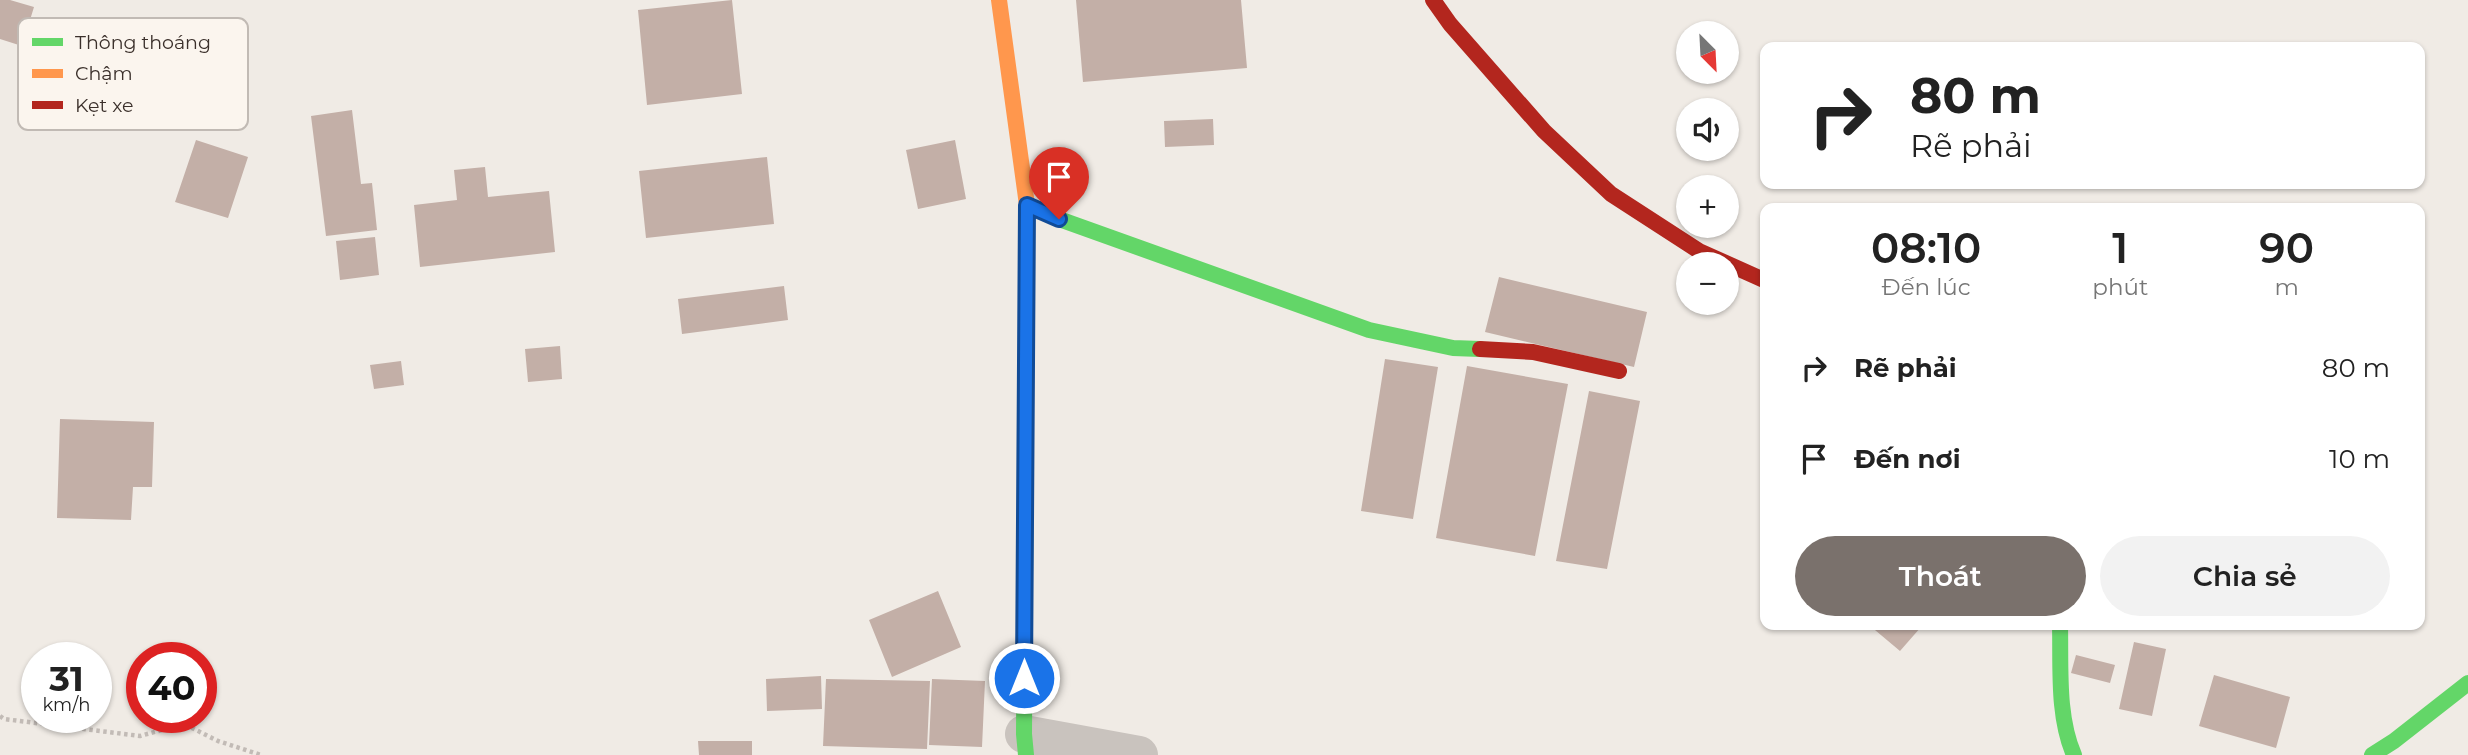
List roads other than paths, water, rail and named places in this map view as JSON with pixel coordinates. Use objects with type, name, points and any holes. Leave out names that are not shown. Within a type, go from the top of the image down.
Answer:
[{"type":"street","points":[[999,0],[1027,205],[1025,744],[1139,755]]},
{"type":"street","points":[[1433,0],[1450,24],[1544,131],[1611,194],[1699,251],[1760,278]]},
{"type":"street","points":[[1027,205],[1059,219],[1370,330],[1453,348],[1533,352],[1619,371]]},
{"type":"street","points":[[2060,630],[2065,717],[2070,749],[2074,755]]},
{"type":"street","points":[[2372,755],[2395,741],[2468,683]]}]
